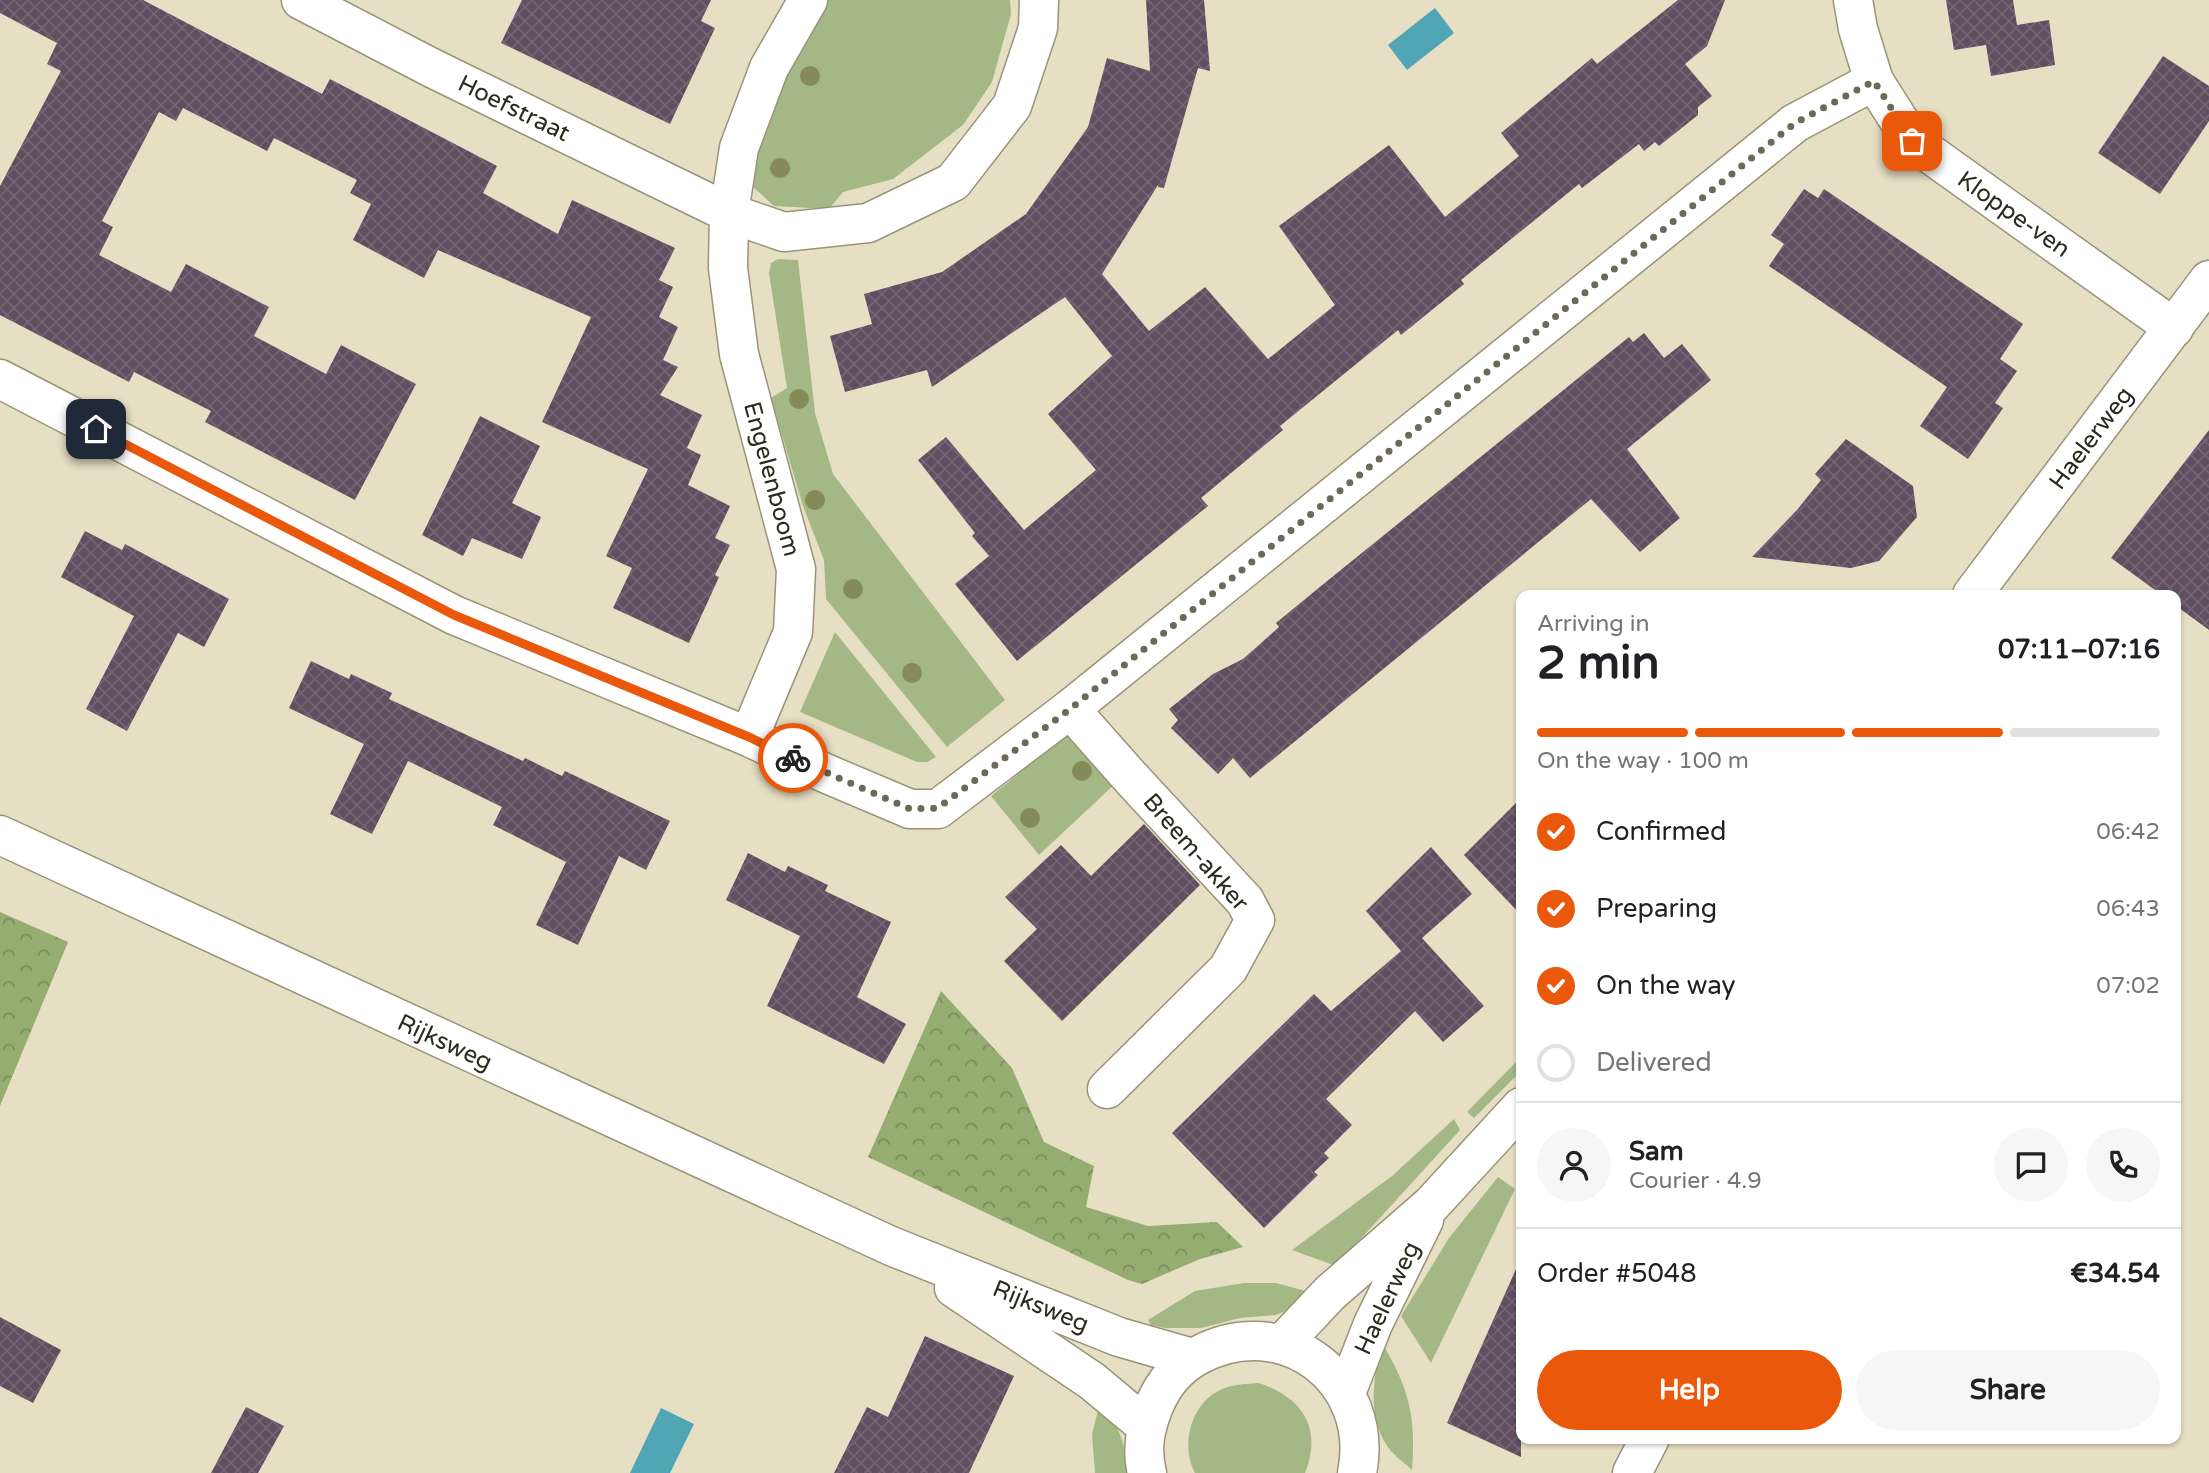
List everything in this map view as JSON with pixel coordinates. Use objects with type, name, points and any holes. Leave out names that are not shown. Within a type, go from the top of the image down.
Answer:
[{"type":"street","name":"Hoefstraat","points":[[301,0],[444,74],[729,213],[784,232],[868,223],[953,182],[1012,106],[1038,28],[1038,0]]},
{"type":"street","points":[[729,213],[738,148],[769,68],[808,0]]},
{"type":"street","name":"Kloppe-ven","points":[[1853,0],[1858,29],[1874,81],[1912,141],[2174,328]]},
{"type":"street","points":[[0,379],[454,615],[749,737],[910,809],[938,808],[1070,709],[1795,123],[1874,81]]},
{"type":"street","name":"Engelenboom","points":[[729,213],[728,268],[738,354],[796,569],[793,632],[749,737]]},
{"type":"street","name":"Haelerweg","points":[[1976,590],[2209,280]]},
{"type":"street","name":"Breem-akker","points":[[1070,709],[1130,778],[1245,901],[1255,920],[1228,969],[1107,1089]]},
{"type":"street","name":"Rijksweg","points":[[0,835],[891,1246],[1119,1337],[1192,1358]]},
{"type":"street","name":"Haelerweg","points":[[1282,1344],[1329,1293],[1432,1205],[1516,1113]]},
{"type":"street","name":"Haelerweg","points":[[1346,1393],[1373,1324],[1432,1205]]},
{"type":"street","name":"Rijksweg","points":[[891,1246],[1092,1381],[1146,1426]]},
{"type":"street","points":[[1147,1473],[1144,1448],[1146,1426],[1159,1392],[1174,1373],[1192,1358],[1212,1348],[1234,1341],[1257,1340],[1282,1344],[1301,1352],[1333,1377],[1346,1393],[1358,1424],[1367,1468]]},
{"type":"street","points":[[1632,1473],[1647,1444]]},
{"type":"green space","points":[[821,0],[1010,0],[1011,14],[992,82],[963,125],[893,179],[843,192],[829,209],[774,206],[751,185],[765,96]]},
{"type":"green space","points":[[778,259],[798,260],[815,413],[833,474],[1005,700],[947,747],[826,599],[824,560],[803,506],[771,398],[787,388],[769,273],[771,263]]},
{"type":"green space","points":[[835,632],[936,757],[927,762],[917,762],[800,712]]},
{"type":"green space","points":[[1069,733],[1117,782],[1039,855],[991,796]]},
{"type":"green space","points":[[0,912],[68,942],[0,1106]]},
{"type":"green space","points":[[941,991],[1012,1068],[1044,1142],[1094,1166],[1086,1207],[1148,1226],[1217,1222],[1243,1247],[1200,1259],[1142,1284],[1128,1280],[868,1157]]},
{"type":"green space","points":[[1516,1062],[1516,1076],[1474,1118],[1467,1112]]},
{"type":"green space","points":[[1454,1119],[1460,1130],[1336,1266],[1292,1250],[1392,1176]]},
{"type":"green space","points":[[1498,1177],[1515,1189],[1431,1363],[1401,1316],[1449,1238]]},
{"type":"green space","points":[[1244,1283],[1276,1283],[1309,1292],[1292,1308],[1276,1315],[1240,1318],[1201,1328],[1165,1328],[1151,1325],[1148,1320],[1195,1291]]},
{"type":"green space","points":[[1385,1348],[1406,1392],[1412,1421],[1412,1470],[1393,1454],[1378,1428],[1375,1415],[1376,1374],[1382,1349]]},
{"type":"green space","points":[[1259,1383],[1287,1397],[1305,1416],[1310,1428],[1311,1442],[1305,1473],[1195,1473],[1188,1450],[1189,1438],[1195,1415],[1202,1405],[1210,1396],[1225,1388]]},
{"type":"green space","points":[[1099,1406],[1113,1421],[1121,1436],[1129,1473],[1095,1473],[1092,1434]]},
{"type":"water","points":[[1435,8],[1454,33],[1407,70],[1388,45]]},
{"type":"water","points":[[661,1408],[694,1424],[670,1473],[630,1473]]},
{"type":"building","points":[[0,0],[143,0],[322,94],[330,79],[497,166],[483,193],[558,234],[572,200],[675,248],[659,280],[673,287],[659,317],[678,327],[663,360],[678,367],[660,395],[702,415],[687,448],[701,455],[688,485],[730,506],[715,538],[730,545],[715,575],[719,577],[689,643],[613,608],[632,568],[606,556],[648,469],[542,422],[591,317],[438,250],[424,278],[353,240],[371,204],[350,193],[357,180],[274,138],[267,151],[183,108],[176,121],[159,112],[102,221],[113,227],[99,255],[171,292],[186,264],[269,307],[254,336],[326,374],[341,345],[416,384],[355,500],[205,422],[211,411],[134,372],[129,382],[0,315],[0,186],[61,71],[47,64],[57,43],[0,13]]},
{"type":"building","points":[[522,0],[711,0],[701,21],[715,28],[670,124],[501,43]]},
{"type":"building","points":[[1146,0],[1204,0],[1210,71],[1198,68],[1164,188],[1158,185],[1102,274],[1149,331],[1205,287],[1268,359],[1335,305],[1279,226],[1389,145],[1445,217],[1519,156],[1501,133],[1592,58],[1597,64],[1678,0],[1725,0],[1707,46],[1685,64],[1712,96],[1698,107],[1698,115],[1659,146],[1655,142],[1644,151],[1639,144],[1582,188],[1579,184],[1461,280],[1464,284],[1401,335],[1398,330],[1280,426],[1283,430],[1201,498],[1208,506],[1017,661],[955,584],[989,556],[972,536],[975,533],[918,460],[946,437],[1024,530],[1096,470],[1048,414],[1112,356],[1065,297],[932,387],[927,370],[845,392],[830,336],[872,324],[864,294],[942,272],[1026,214],[1088,127],[1107,58],[1150,71]]},
{"type":"building","points":[[1946,0],[2013,0],[2017,25],[2049,20],[2055,65],[1991,76],[1986,45],[1954,50]]},
{"type":"building","points":[[2163,56],[2209,86],[2209,121],[2160,194],[2098,153]]},
{"type":"building","points":[[1804,189],[1818,198],[1824,189],[2023,324],[2000,359],[2017,371],[1995,403],[2003,408],[1968,459],[1920,426],[1947,387],[1769,266],[1784,244],[1771,235]]},
{"type":"building","points":[[1644,333],[1664,358],[1682,344],[1711,380],[1627,449],[1680,518],[1640,552],[1591,499],[1250,778],[1233,758],[1218,774],[1171,728],[1178,720],[1169,709],[1213,674],[1243,659],[1279,627],[1276,623],[1321,586],[1629,337],[1633,342]]},
{"type":"building","points":[[480,416],[540,446],[512,503],[541,517],[522,559],[472,538],[463,556],[422,535]]},
{"type":"building","points":[[2209,430],[2209,630],[2181,609],[2181,590],[2155,590],[2111,558]]},
{"type":"building","points":[[1846,439],[1913,486],[1917,517],[1879,561],[1851,568],[1752,557],[1797,510],[1821,480],[1815,474]]},
{"type":"building","points":[[85,531],[122,550],[125,544],[229,599],[204,647],[178,633],[127,731],[86,709],[134,616],[61,577]]},
{"type":"building","points":[[311,661],[349,679],[351,674],[392,693],[389,699],[523,761],[525,758],[562,776],[565,771],[670,821],[646,870],[619,856],[578,945],[536,925],[566,862],[493,825],[502,807],[408,761],[372,834],[330,814],[364,744],[289,708]]},
{"type":"building","points":[[1516,803],[1516,910],[1464,855]]},
{"type":"building","points":[[1144,824],[1200,885],[1062,1021],[1004,961],[1037,929],[1005,897],[1061,845],[1091,876]]},
{"type":"building","points":[[1431,847],[1472,894],[1422,938],[1484,1006],[1443,1042],[1415,1011],[1326,1099],[1352,1125],[1324,1153],[1329,1158],[1314,1172],[1318,1175],[1264,1228],[1172,1133],[1314,994],[1331,1011],[1401,951],[1366,911]]},
{"type":"building","points":[[748,853],[785,872],[788,866],[828,885],[825,891],[891,922],[857,997],[906,1024],[884,1064],[767,1006],[800,936],[726,900]]},
{"type":"building","points":[[1516,1269],[1516,1444],[1521,1444],[1521,1457],[1447,1423]]},
{"type":"building","points":[[0,1317],[61,1350],[33,1403],[0,1386]]},
{"type":"building","points":[[925,1336],[1014,1376],[969,1473],[834,1473],[867,1407],[888,1417]]},
{"type":"building","points":[[246,1407],[284,1426],[258,1473],[211,1473]]},
{"type":"way so far","points":[[793,758],[910,809],[938,808],[975,783],[1070,709],[1795,123],[1874,81],[1912,141]]},
{"type":"route","points":[[96,429],[454,615],[749,737],[793,758]]}]
